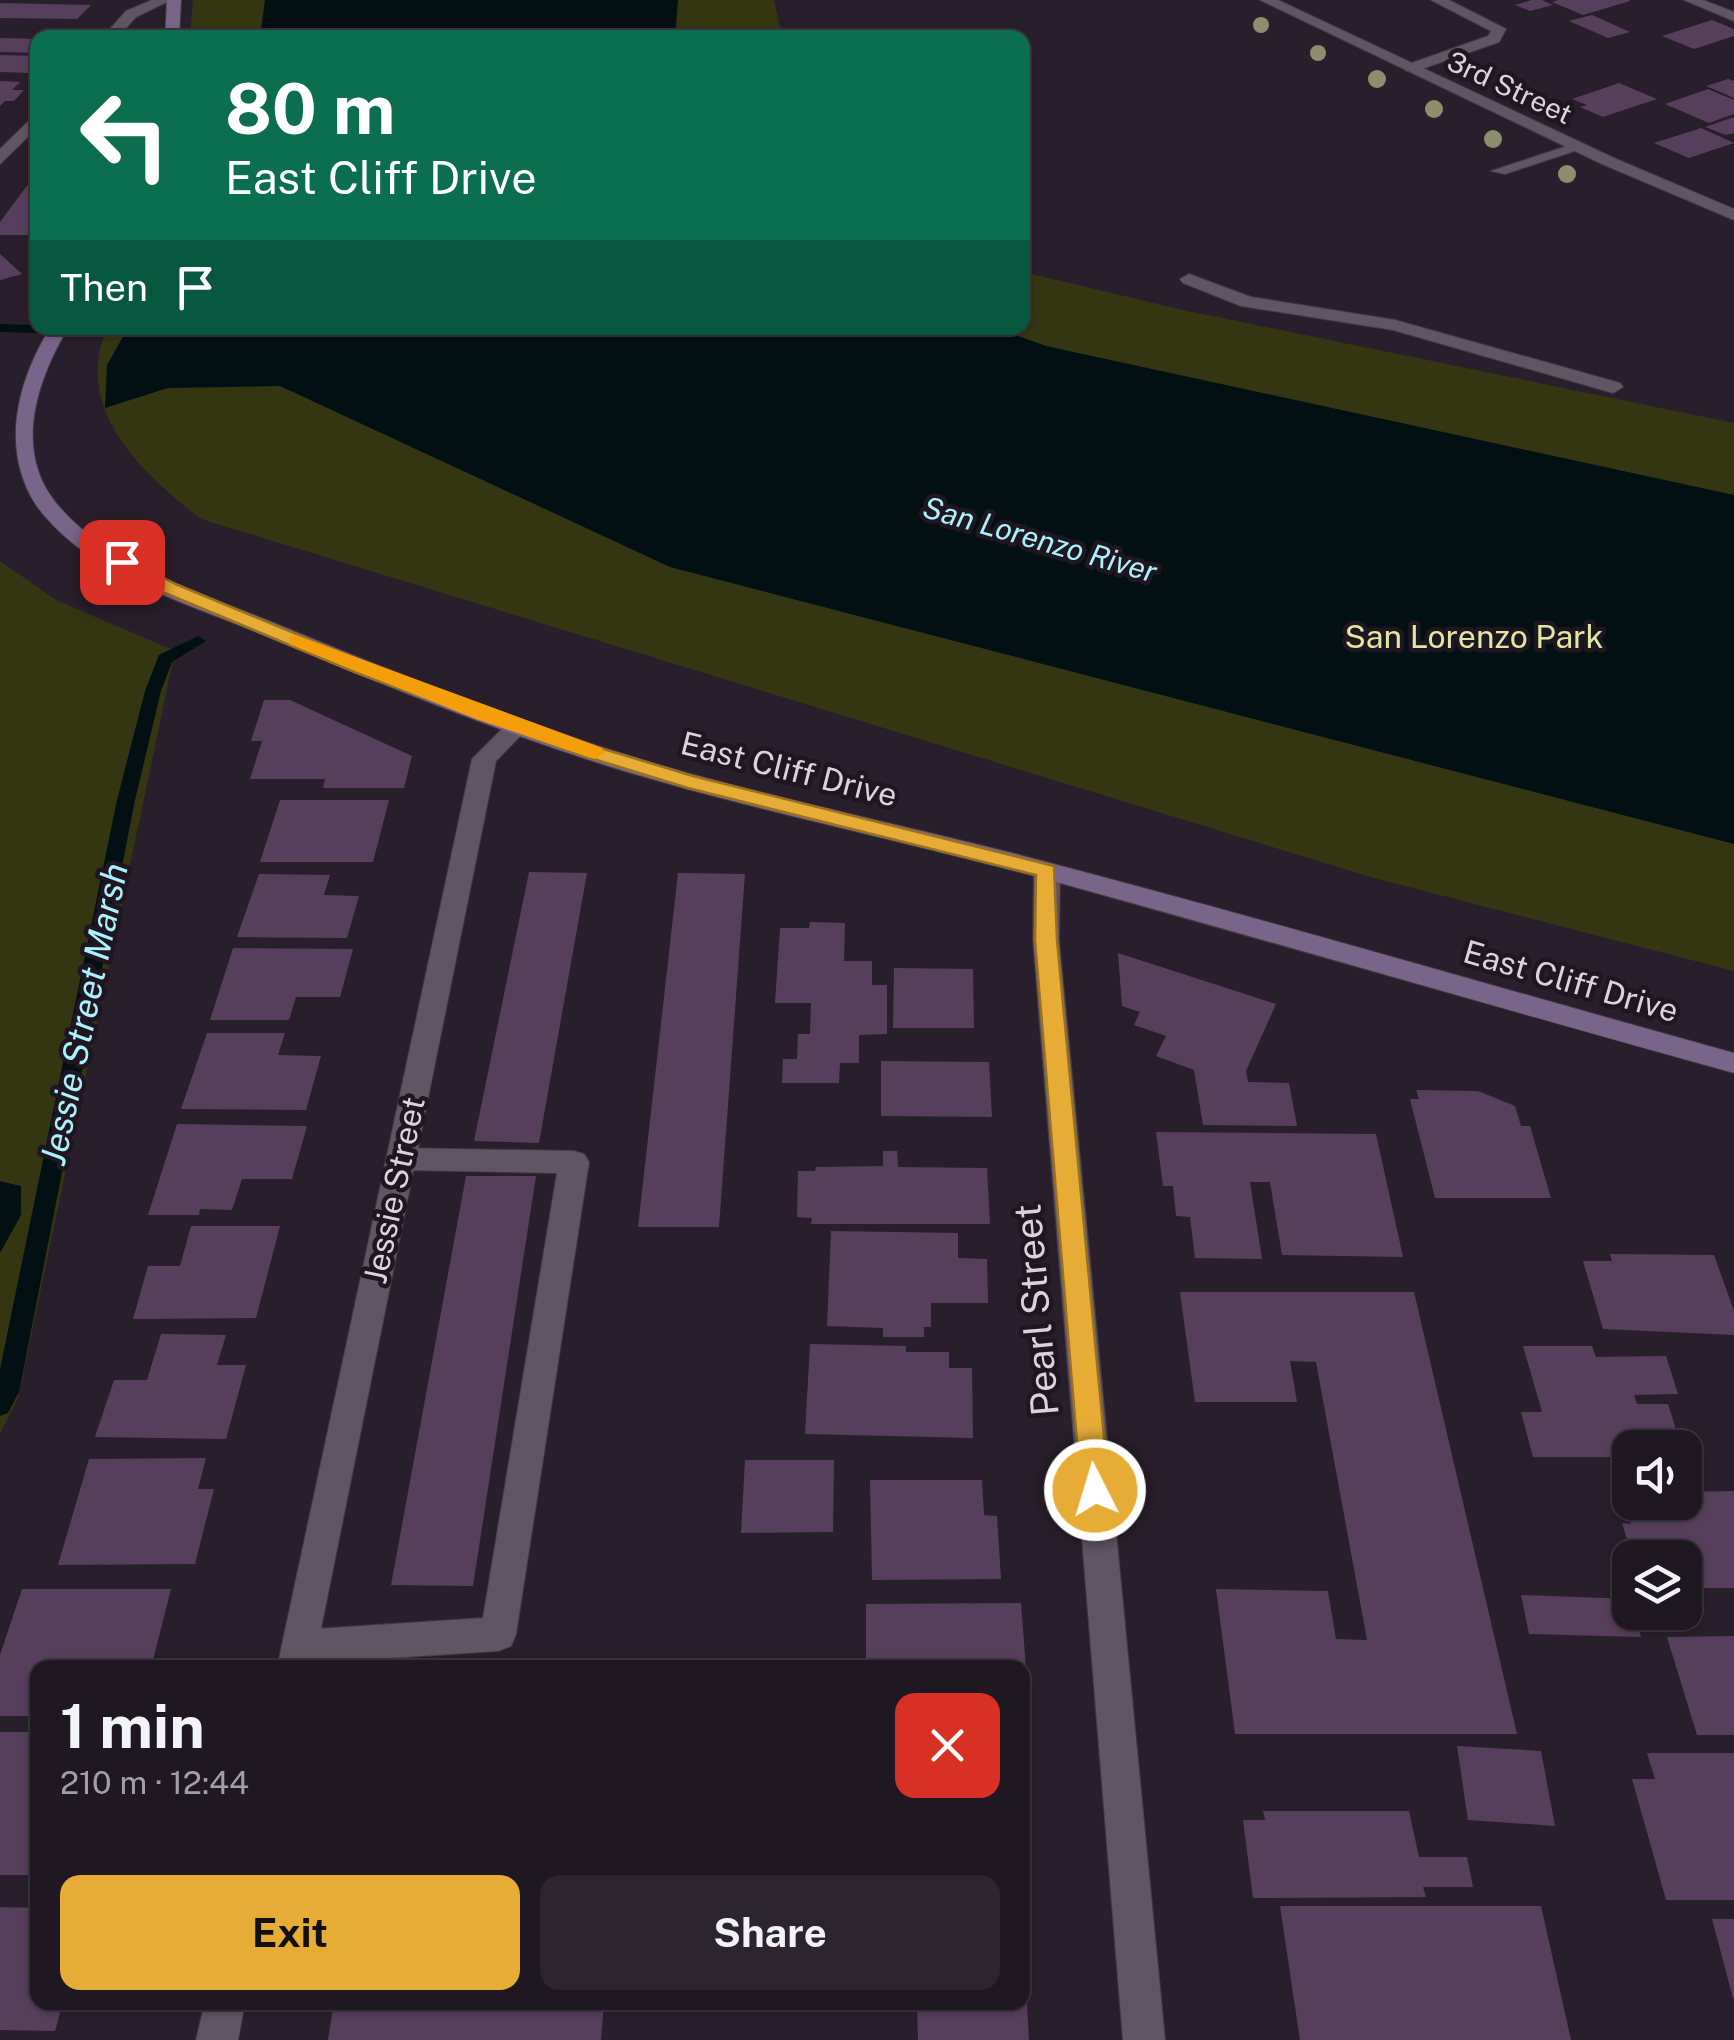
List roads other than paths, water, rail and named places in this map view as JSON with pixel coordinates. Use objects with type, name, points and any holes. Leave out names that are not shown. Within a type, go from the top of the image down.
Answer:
[{"type":"main road","name":"East Cliff Drive","points":[[55,335],[31,378],[22,417],[31,482],[48,507],[81,536],[172,589],[364,669],[518,726],[688,781],[1047,871],[1734,1063]]},
{"type":"street","points":[[116,30],[131,14],[164,0]]},
{"type":"street","name":"3rd Street","points":[[1267,0],[1579,148],[1734,215]]},
{"type":"street","points":[[1411,68],[1494,39],[1499,29],[1438,0]]},
{"type":"street","points":[[1690,0],[1734,18]]},
{"type":"street","points":[[121,30],[174,7]]},
{"type":"street","points":[[0,159],[30,126]]},
{"type":"street","points":[[1500,171],[1579,148]]},
{"type":"street","points":[[1189,280],[1247,302],[1395,324],[1613,387]]},
{"type":"street","name":"Jessie Street","points":[[297,1657],[484,759],[518,726]]},
{"type":"street","name":"Pearl Street","points":[[1047,871],[1046,940],[1144,2040]]},
{"type":"street","points":[[297,1657],[498,1634],[574,1162],[400,1159]]},
{"type":"street","points":[[218,2040],[224,2010]]},
{"type":"water","points":[[265,0],[678,0],[676,30],[261,30]]},
{"type":"water","name":"San Lorenzo Park","points":[[124,335],[1015,335],[1046,346],[1734,495],[1734,844],[670,567],[280,386],[168,388],[105,408],[107,365]]},
{"type":"water","points":[[0,1181],[21,1186],[21,1215],[0,1253]]},
{"type":"waterway","points":[[0,328],[30,329]]},
{"type":"waterway","name":"Jessie Street Marsh","points":[[0,1406],[7,1392],[126,800],[153,691],[165,659],[198,641]]},
{"type":"water label","name":"San Lorenzo River","points":[[1040,539]]}]
